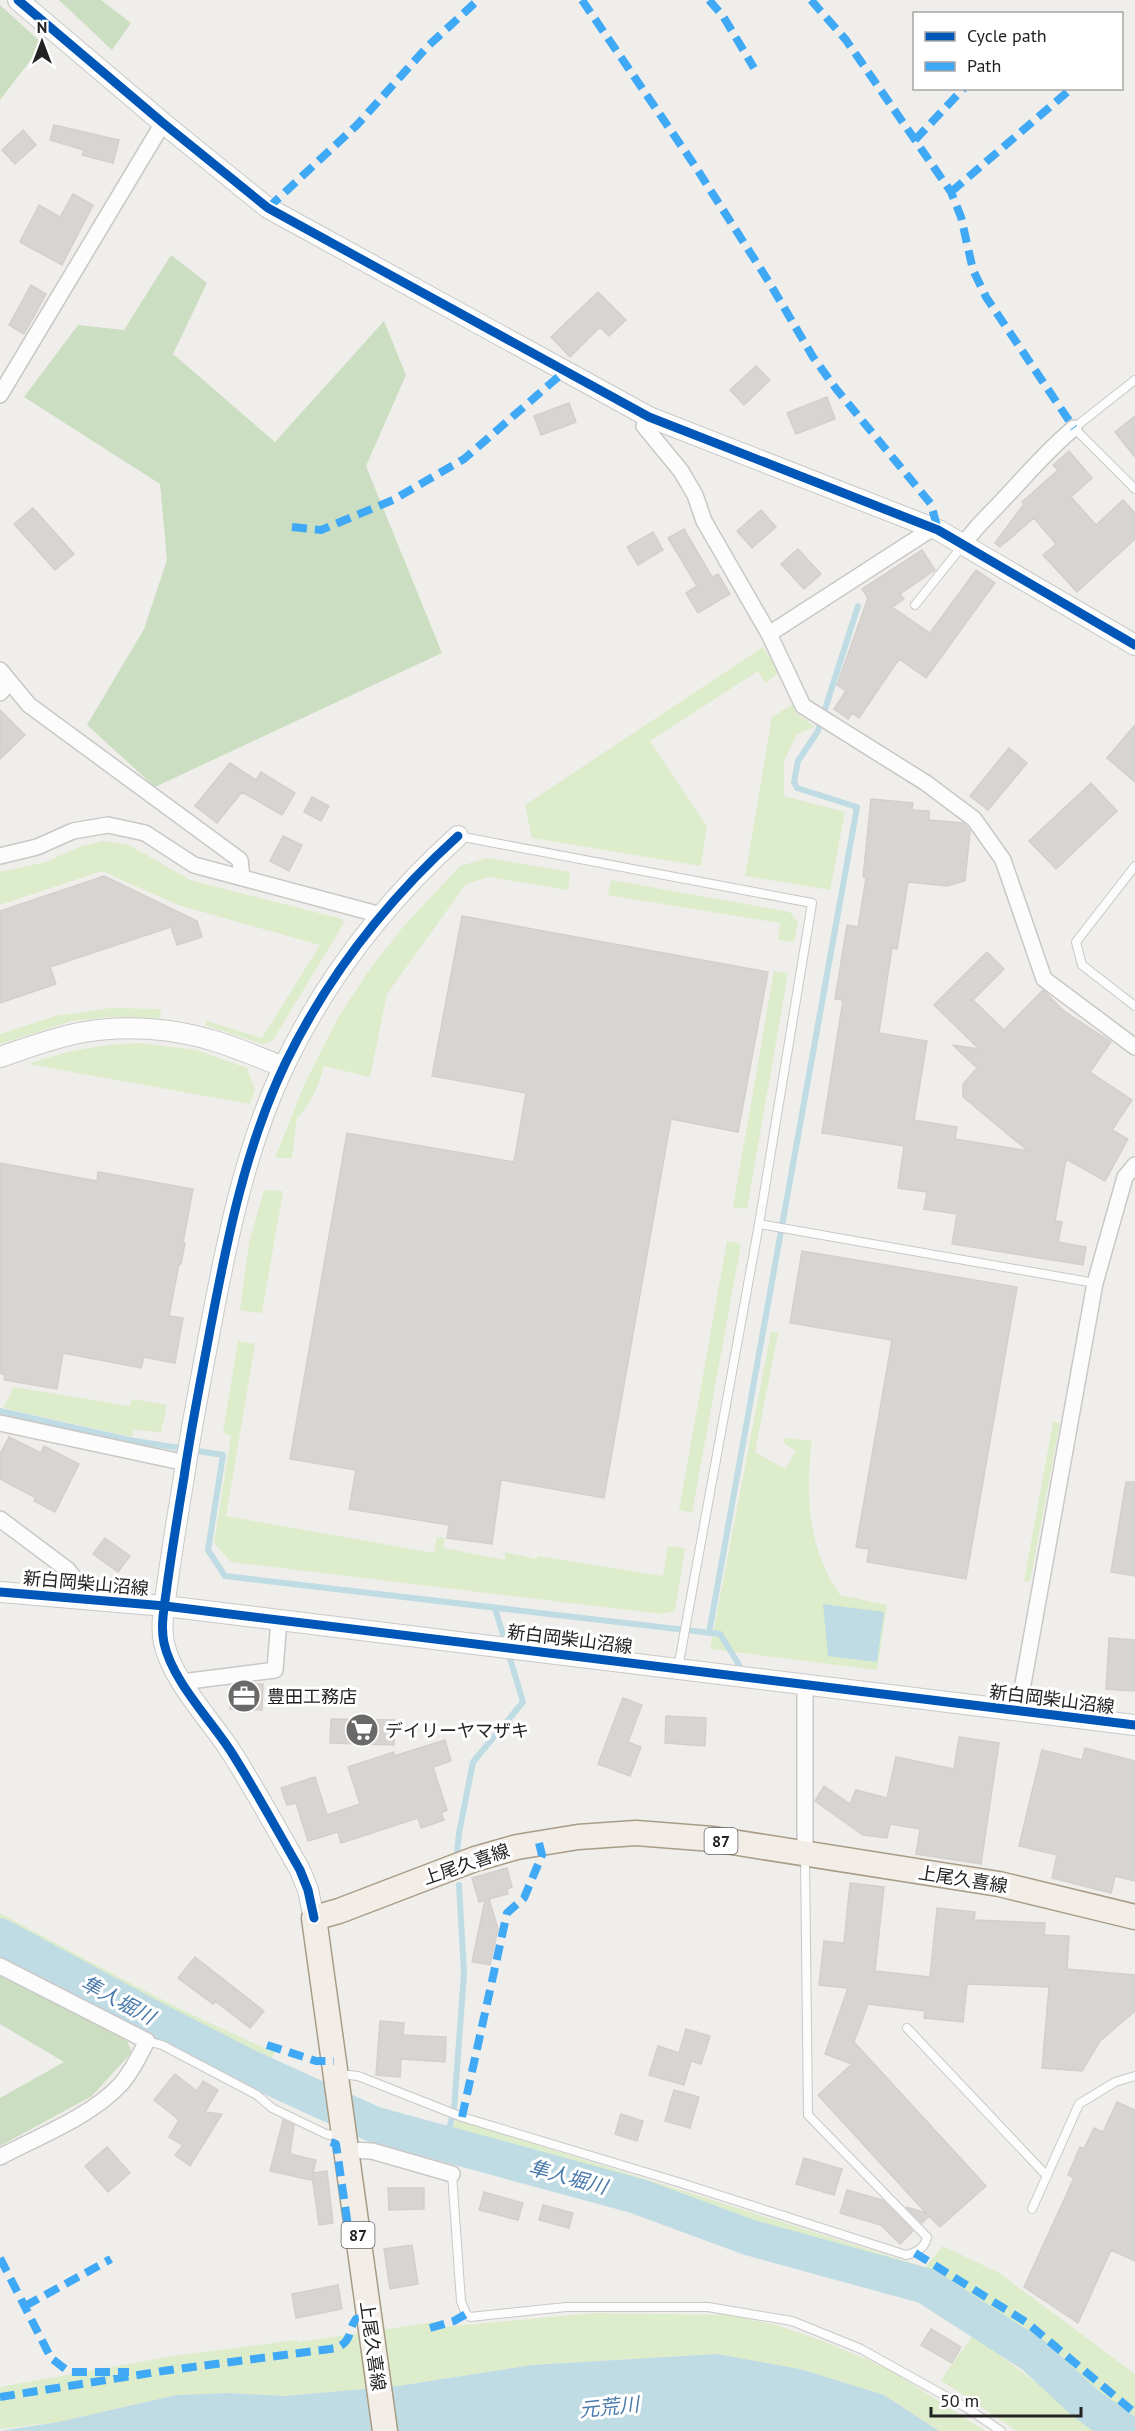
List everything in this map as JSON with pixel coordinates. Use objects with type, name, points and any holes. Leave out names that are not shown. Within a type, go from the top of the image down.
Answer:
[{"type":"main road","name":"上尾久喜線","points":[[385,2431],[314,1918],[339,1911],[475,1859],[517,1847],[606,1834],[663,1834],[805,1853],[999,1884],[1135,1917]]},
{"type":"street","points":[[18,0],[163,123],[268,208],[649,417],[933,528],[1135,645]]},
{"type":"street","points":[[0,394],[163,123]]},
{"type":"street","points":[[649,417],[644,426],[681,471],[695,495],[704,521],[769,633],[803,706],[926,783],[974,819],[1003,860],[1044,979],[1135,1047]]},
{"type":"street","points":[[964,544],[978,523],[1001,502],[1050,448],[1074,428]]},
{"type":"street","points":[[769,633],[933,528]]},
{"type":"street","points":[[3,682],[29,705],[240,860],[242,878]]},
{"type":"street","points":[[0,856],[37,847],[73,831],[108,825],[145,833],[194,865],[381,915]]},
{"type":"street","points":[[314,1918],[308,1890],[289,1851],[231,1752],[182,1682],[165,1647],[162,1637],[165,1606],[186,1462],[231,1226],[253,1146],[284,1067],[331,983],[381,915],[409,883],[458,836]]},
{"type":"street","points":[[0,1057],[85,1032],[144,1029],[179,1032],[210,1039],[284,1067]]},
{"type":"street","points":[[1018,1712],[1095,1283],[1125,1177],[1135,1165]]},
{"type":"street","points":[[0,1423],[186,1462]]},
{"type":"street","points":[[0,1519],[68,1570],[75,1579]]},
{"type":"street","name":"新白岡柴山沼線","points":[[0,1592],[165,1606],[1135,1725]]},
{"type":"street","points":[[182,1682],[275,1670],[279,1620]]},
{"type":"street","points":[[805,1685],[805,1853]]},
{"type":"street","points":[[0,1966],[147,2041],[135,2064],[120,2085],[94,2107],[0,2157]]},
{"type":"street","points":[[345,2140],[372,2151],[452,2174]]},
{"type":"lane","points":[[1135,380],[1074,428],[1135,489]]},
{"type":"lane","points":[[915,605],[964,544]]},
{"type":"lane","points":[[458,836],[812,903],[759,1224],[678,1669]]},
{"type":"lane","points":[[1135,866],[1076,942],[1082,965],[1135,1006]]},
{"type":"lane","points":[[759,1224],[1095,1283]]},
{"type":"lane","points":[[336,2074],[358,2076],[462,2117],[681,2183],[906,2255],[915,2253],[926,2242],[927,2237],[808,2115],[805,1853]]},
{"type":"lane","points":[[907,2028],[1047,2176]]},
{"type":"lane","points":[[147,2041],[162,2045],[257,2095],[272,2108],[316,2130],[345,2140]]},
{"type":"lane","points":[[1032,2209],[1079,2104],[1115,2082],[1135,2076]]},
{"type":"lane","points":[[452,2174],[461,2301],[466,2314],[470,2317],[566,2307],[708,2307],[792,2321],[861,2349],[967,2408],[1001,2431]]},
{"type":"green space","points":[[59,0],[101,0],[131,23],[112,50]]},
{"type":"green space","points":[[0,5],[43,44],[0,100]]},
{"type":"green space","points":[[171,255],[207,283],[173,354],[275,442],[384,321],[406,375],[366,466],[442,653],[155,787],[87,725],[144,629],[167,560],[160,484],[24,397],[78,325],[124,330]]},
{"type":"green space","points":[[763,647],[779,673],[765,683],[758,671],[650,741],[707,826],[701,866],[532,838],[525,805]]},
{"type":"green space","points":[[793,704],[796,713],[815,727],[797,734],[784,761],[784,796],[845,812],[830,890],[745,876],[772,717]]},
{"type":"green space","points":[[103,841],[129,845],[190,880],[342,919],[344,923],[273,1040],[262,1044],[205,1025],[207,1021],[262,1038],[320,945],[178,905],[102,871],[0,905],[0,872],[46,862],[82,846]]},
{"type":"green space","points":[[488,858],[570,872],[568,890],[489,877],[466,884],[387,994],[370,1077],[324,1066],[314,1093],[297,1118],[292,1158],[275,1158],[304,1085],[339,1016],[370,969],[403,927],[460,866]]},
{"type":"green space","points":[[611,880],[790,912],[798,923],[794,942],[778,940],[780,923],[608,895]]},
{"type":"green space","points":[[774,971],[788,973],[747,1209],[733,1207]]},
{"type":"green space","points":[[111,1008],[161,1009],[160,1018],[109,1017],[72,1021],[0,1044],[0,1034],[55,1016]]},
{"type":"green space","points":[[139,1043],[196,1050],[247,1068],[255,1090],[250,1104],[28,1064],[82,1049]]},
{"type":"green space","points":[[264,1190],[283,1191],[262,1313],[240,1310],[249,1243]]},
{"type":"green space","points":[[727,1241],[741,1244],[692,1513],[679,1510]]},
{"type":"green space","points":[[771,1331],[778,1333],[755,1452],[785,1469],[796,1451],[784,1443],[784,1438],[812,1441],[809,1481],[811,1521],[821,1559],[829,1577],[840,1595],[887,1605],[877,1670],[710,1649]]},
{"type":"green space","points":[[238,1341],[255,1344],[226,1516],[434,1553],[437,1537],[445,1538],[443,1548],[505,1560],[505,1552],[536,1559],[538,1556],[663,1576],[668,1546],[685,1548],[675,1611],[662,1614],[231,1562],[214,1543],[231,1436],[223,1432]]},
{"type":"green space","points":[[14,1387],[130,1406],[132,1399],[167,1405],[161,1432],[134,1430],[132,1437],[3,1408]]},
{"type":"green space","points":[[1053,1422],[1060,1423],[1030,1582],[1024,1581]]},
{"type":"green space","points":[[0,1913],[170,2004],[275,2052],[271,2061],[0,1928]]},
{"type":"green space","points":[[0,1944],[263,2077],[261,2087],[0,1953]]},
{"type":"green space","points":[[0,1970],[127,2041],[132,2052],[92,2096],[0,2146],[0,2098],[64,2062],[0,2024]]},
{"type":"green space","points":[[455,2119],[925,2267],[943,2246],[999,2273],[1135,2374],[1135,2427],[1092,2395],[1037,2343],[991,2309],[922,2273],[805,2238],[730,2219],[617,2179],[459,2132],[453,2128]]},
{"type":"green space","points":[[595,2313],[728,2315],[776,2325],[823,2341],[887,2368],[985,2431],[939,2431],[884,2395],[800,2369],[717,2354],[532,2365],[398,2386],[284,2396],[229,2393],[177,2395],[58,2422],[0,2429],[0,2387],[173,2356],[297,2340],[299,2342],[441,2321],[443,2327]]},
{"type":"green space","points":[[973,2335],[1100,2431],[1017,2431],[941,2380]]},
{"type":"water","points":[[823,1604],[884,1612],[877,1662],[828,1656]]},
{"type":"water","name":"元荒川","points":[[717,2354],[800,2369],[884,2395],[939,2431],[0,2431],[58,2422],[177,2395],[229,2393],[284,2396],[398,2386],[532,2365]]},
{"type":"building","points":[[54,125],[119,140],[113,163],[82,155],[84,150],[50,140]]},
{"type":"building","points":[[23,130],[36,145],[15,164],[2,150]]},
{"type":"building","points":[[73,194],[93,205],[62,265],[20,242],[39,205],[60,217]]},
{"type":"building","points":[[31,285],[46,294],[24,334],[9,325]]},
{"type":"building","points":[[598,292],[626,320],[609,336],[600,327],[570,357],[551,337]]},
{"type":"building","points":[[756,366],[770,380],[744,405],[730,390]]},
{"type":"building","points":[[827,397],[835,419],[796,434],[787,413]]},
{"type":"building","points":[[569,403],[576,422],[541,435],[534,416]]},
{"type":"building","points":[[1135,416],[1135,457],[1115,432]]},
{"type":"building","points":[[1069,451],[1092,478],[1071,497],[1096,525],[1123,500],[1135,513],[1135,539],[1077,592],[1043,555],[1056,544],[1034,518],[1000,547],[995,543],[1024,504],[1022,502],[1058,470],[1053,465]]},
{"type":"building","points":[[33,508],[74,554],[55,570],[14,524]]},
{"type":"building","points":[[761,510],[776,527],[752,548],[737,531]]},
{"type":"building","points":[[684,529],[712,577],[718,574],[730,594],[698,613],[686,593],[697,586],[668,538]]},
{"type":"building","points":[[653,532],[663,550],[638,565],[627,547]]},
{"type":"building","points":[[798,549],[821,574],[804,589],[781,564]]},
{"type":"building","points":[[922,550],[935,570],[900,594],[904,599],[892,607],[930,633],[976,570],[995,583],[926,678],[899,659],[859,718],[852,713],[848,719],[834,709],[846,691],[837,685],[868,598],[862,589]]},
{"type":"building","points":[[0,710],[25,735],[0,759]]},
{"type":"building","points":[[1135,725],[1135,782],[1107,758]]},
{"type":"building","points":[[1009,748],[1027,763],[988,810],[970,796]]},
{"type":"building","points":[[230,763],[256,780],[261,772],[295,793],[282,815],[242,792],[217,823],[195,806]]},
{"type":"building","points":[[1091,783],[1117,811],[1056,869],[1029,841]]},
{"type":"building","points":[[312,797],[329,806],[321,821],[304,812]]},
{"type":"building","points":[[871,799],[913,803],[912,810],[929,811],[929,820],[963,823],[970,831],[965,881],[947,886],[908,882],[897,949],[892,948],[879,1033],[927,1041],[914,1120],[957,1127],[955,1139],[1028,1151],[963,1097],[963,1084],[977,1068],[953,1045],[979,1049],[934,1005],[987,952],[1004,969],[973,1000],[1004,1030],[1043,990],[1065,1012],[1111,1042],[1090,1072],[1132,1100],[1112,1130],[1128,1139],[1105,1181],[1066,1159],[1055,1221],[1062,1222],[1058,1242],[1086,1247],[1083,1265],[952,1244],[957,1214],[924,1209],[927,1192],[898,1188],[904,1146],[822,1133],[843,1000],[835,999],[847,925],[858,927],[866,878],[863,877]]},
{"type":"building","points":[[283,836],[302,845],[289,871],[270,861]]},
{"type":"building","points":[[104,876],[197,921],[202,937],[177,945],[171,927],[50,967],[56,984],[0,1003],[0,911]]},
{"type":"building","points":[[462,916],[768,972],[738,1132],[671,1119],[604,1498],[501,1480],[492,1544],[447,1538],[449,1525],[349,1509],[356,1470],[290,1459],[347,1133],[514,1162],[526,1093],[432,1076]]},
{"type":"building","points":[[0,1163],[97,1181],[98,1172],[193,1189],[183,1242],[185,1243],[169,1316],[183,1318],[175,1363],[144,1357],[141,1368],[63,1353],[57,1389],[4,1380],[5,1375],[0,1373]]},
{"type":"building","points":[[802,1251],[1017,1287],[966,1579],[867,1562],[869,1549],[856,1547],[892,1340],[790,1323]]},
{"type":"building","points":[[9,1437],[41,1453],[44,1446],[79,1464],[55,1512],[34,1501],[36,1498],[0,1479],[0,1454]]},
{"type":"building","points":[[1126,1482],[1135,1482],[1135,1576],[1111,1572]]},
{"type":"building","points":[[105,1538],[130,1556],[118,1572],[93,1554]]},
{"type":"building","points":[[1109,1638],[1135,1640],[1135,1691],[1106,1689]]},
{"type":"building","points":[[263,1684],[262,1710],[230,1709],[231,1686]]},
{"type":"building","points":[[623,1698],[642,1705],[628,1742],[641,1747],[630,1776],[598,1764]]},
{"type":"building","points":[[666,1716],[706,1718],[705,1746],[665,1743]]},
{"type":"building","points":[[331,1719],[395,1720],[394,1745],[330,1743]]},
{"type":"building","points":[[959,1737],[999,1743],[981,1864],[916,1854],[920,1829],[890,1824],[887,1838],[863,1835],[815,1801],[824,1786],[850,1804],[856,1790],[887,1798],[896,1757],[954,1769]]},
{"type":"building","points":[[445,1740],[451,1761],[433,1767],[447,1810],[441,1813],[444,1820],[421,1828],[418,1818],[341,1843],[338,1832],[308,1841],[296,1803],[287,1805],[281,1788],[315,1777],[327,1815],[360,1804],[348,1767],[394,1752],[394,1756]]},
{"type":"building","points":[[1085,1748],[1135,1761],[1135,1881],[1115,1876],[1111,1893],[1052,1878],[1057,1855],[1019,1846],[1042,1750],[1082,1760]]},
{"type":"building","points":[[507,1868],[512,1887],[507,1889],[508,1894],[489,1899],[498,1929],[490,1965],[472,1962],[485,1900],[479,1902],[472,1878]]},
{"type":"building","points":[[850,1883],[884,1887],[875,1971],[930,1977],[937,1908],[975,1912],[974,1920],[1045,1923],[1044,1935],[1069,1936],[1067,1969],[1135,1975],[1135,2011],[1100,2041],[1082,2071],[1042,2068],[1049,1987],[967,1984],[963,2022],[924,2018],[925,2011],[868,2004],[854,2042],[986,2186],[940,2227],[929,2216],[922,2223],[906,2207],[926,2213],[818,2095],[852,2064],[825,2054],[848,1988],[819,1985],[824,1941],[844,1943]]},
{"type":"building","points":[[195,1957],[264,2011],[250,2028],[215,2001],[213,2004],[178,1978]]},
{"type":"building","points":[[380,2021],[404,2023],[403,2035],[446,2037],[445,2062],[401,2059],[400,2077],[376,2075]]},
{"type":"building","points":[[686,2029],[710,2036],[701,2064],[691,2061],[684,2085],[649,2075],[658,2046],[679,2053]]},
{"type":"building","points":[[175,2074],[197,2091],[203,2081],[218,2090],[205,2112],[222,2114],[190,2166],[175,2155],[183,2145],[169,2137],[179,2120],[154,2100]]},
{"type":"building","points":[[674,2090],[699,2097],[690,2128],[665,2121]]},
{"type":"building","points":[[1117,2102],[1135,2110],[1135,2261],[1111,2250],[1078,2323],[1024,2287],[1074,2178],[1068,2175],[1080,2147],[1084,2149],[1094,2128],[1103,2132]]},
{"type":"building","points":[[621,2114],[643,2121],[637,2141],[615,2134]]},
{"type":"building","points":[[283,2120],[294,2125],[290,2154],[316,2160],[313,2173],[327,2171],[333,2223],[319,2225],[312,2175],[311,2180],[270,2171]]},
{"type":"building","points":[[107,2147],[130,2173],[108,2192],[85,2166]]},
{"type":"building","points":[[804,2158],[842,2169],[834,2195],[796,2184]]},
{"type":"building","points":[[388,2188],[424,2188],[424,2209],[389,2210]]},
{"type":"building","points":[[847,2190],[882,2200],[913,2231],[900,2244],[881,2225],[840,2213]]},
{"type":"building","points":[[484,2192],[523,2203],[518,2220],[479,2210]]},
{"type":"building","points":[[543,2205],[573,2213],[569,2228],[539,2220]]},
{"type":"building","points":[[412,2245],[418,2284],[390,2289],[384,2249]]},
{"type":"building","points":[[338,2285],[342,2309],[296,2318],[292,2294]]},
{"type":"building","points":[[931,2329],[961,2347],[952,2363],[921,2345]]},
{"type":"waterway","points":[[709,1633],[857,807],[797,788],[794,782],[798,761],[818,731],[858,606]]},
{"type":"waterway","points":[[0,1411],[129,1440],[223,1455],[208,1550],[225,1576],[720,1634],[741,1668]]},
{"type":"waterway","points":[[457,1853],[473,1762],[523,1702],[495,1608]]},
{"type":"waterway","points":[[454,2110],[464,1973],[459,1885]]},
{"type":"waterway","name":"隼人堀川","points":[[0,1936],[250,2068],[373,2124],[637,2196],[751,2238],[926,2286],[1033,2355],[1085,2403],[1124,2431]]},
{"type":"waterway","points":[[445,2144],[452,2118]]},
{"type":"marked path","points":[[268,208],[357,125],[427,47],[478,0]]},
{"type":"marked path","points":[[582,0],[695,166],[769,282],[813,357],[837,390],[931,504],[938,530]]},
{"type":"marked path","points":[[709,0],[723,16],[754,68]]},
{"type":"marked path","points":[[811,0],[846,40],[951,192],[961,217],[973,270],[986,297],[1074,428]]},
{"type":"marked path","points":[[915,140],[962,90]]},
{"type":"marked path","points":[[951,192],[1070,90]]},
{"type":"marked path","points":[[292,527],[321,530],[393,500],[464,459],[565,371]]},
{"type":"marked path","points":[[462,2117],[507,1913],[524,1898],[542,1855],[539,1843]]},
{"type":"marked path","points":[[267,2045],[316,2061],[334,2061]]},
{"type":"marked path","points":[[331,2142],[336,2144],[349,2233],[344,2241]]},
{"type":"marked path","points":[[915,2253],[1026,2322],[1135,2413]]},
{"type":"marked path","points":[[0,2258],[51,2358],[69,2372],[129,2372]]},
{"type":"marked path","points":[[25,2306],[111,2259]]},
{"type":"marked path","points":[[430,2328],[454,2321],[466,2314]]},
{"type":"marked path","points":[[0,2397],[163,2371],[337,2348],[348,2339],[356,2319],[369,2317]]},
{"type":"cycle path","points":[[18,0],[163,123],[268,208],[649,417],[938,530],[1135,645]]},
{"type":"cycle path","points":[[314,1918],[308,1890],[300,1870],[230,1750],[183,1685],[168,1657],[162,1629],[164,1607],[190,1440],[223,1262],[248,1161],[271,1096],[302,1032],[339,971],[406,887],[458,836]]},
{"type":"cycle path","points":[[0,1592],[165,1606],[1135,1725]]},
{"type":"place","name":"豊田工務店","points":[[244,1696]]},
{"type":"place","name":"デイリーヤマザキ","points":[[362,1730]]}]
